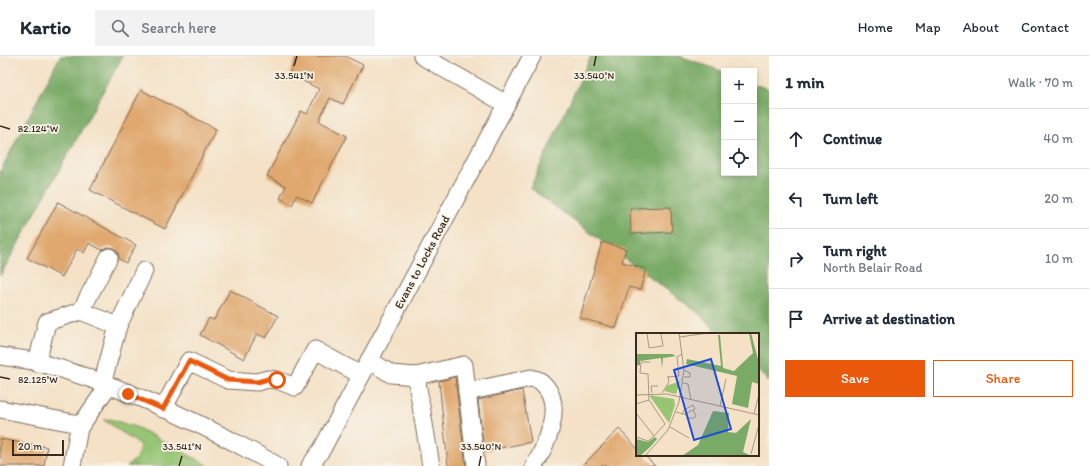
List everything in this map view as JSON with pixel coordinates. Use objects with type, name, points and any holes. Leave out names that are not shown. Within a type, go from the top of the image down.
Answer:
[{"type":"street","points":[[422,56],[506,104]]},
{"type":"street","name":"Evans to Locks Road","points":[[310,466],[322,449],[532,56]]},
{"type":"street","points":[[81,311],[109,257]]},
{"type":"street","points":[[72,466],[80,428],[105,385],[118,326],[144,271]]},
{"type":"street","points":[[36,363],[47,322],[81,311],[118,326]]},
{"type":"street","points":[[163,409],[189,361],[228,380],[257,382],[268,379],[277,380],[295,387],[315,350],[365,368],[391,374],[416,376],[464,365],[476,466]]},
{"type":"street","points":[[0,356],[36,363],[82,376],[105,385],[217,433],[278,466]]},
{"type":"street","points":[[416,376],[431,466]]},
{"type":"street","points":[[467,392],[531,378],[541,381],[549,391],[552,402],[552,421],[547,441],[534,466]]},
{"type":"street","points":[[0,409],[74,422],[80,428]]},
{"type":"green space","points":[[60,56],[123,56],[0,276],[0,172]]},
{"type":"green space","points":[[591,56],[680,56],[721,71],[721,176],[757,176],[757,85],[769,89],[769,382],[759,372],[759,333],[719,333],[698,313],[530,188]]},
{"type":"green space","points":[[110,419],[138,428],[209,466],[127,466],[137,458],[140,445],[104,420]]},
{"type":"building","points":[[297,56],[345,56],[363,65],[343,104],[330,98],[319,121],[347,136],[312,203],[297,195],[292,205],[280,198],[286,186],[267,176],[301,111],[307,114],[319,89],[289,74]]},
{"type":"building","points":[[141,90],[216,129],[165,229],[90,190]]},
{"type":"building","points":[[58,202],[136,245],[126,263],[119,259],[118,252],[114,248],[108,247],[102,250],[89,243],[84,253],[77,249],[62,277],[27,258]]},
{"type":"building","points":[[671,207],[672,232],[631,234],[630,208]]},
{"type":"building","points":[[602,242],[626,249],[622,262],[646,269],[640,290],[629,287],[616,328],[580,318]]},
{"type":"building","points":[[230,290],[278,316],[266,338],[257,334],[244,359],[200,335],[209,318],[214,320]]},
{"type":"building","points":[[455,377],[466,466],[448,466],[439,381]]},
{"type":"building","points":[[522,390],[531,442],[484,451],[478,400]]},
{"type":"building","points":[[619,429],[636,447],[636,456],[645,456],[655,466],[582,466]]},
{"type":"building","points":[[0,439],[47,447],[44,466],[0,466]]},
{"type":"route","points":[[128,394],[163,409],[189,361],[228,380],[257,382],[268,379],[277,380]]}]
